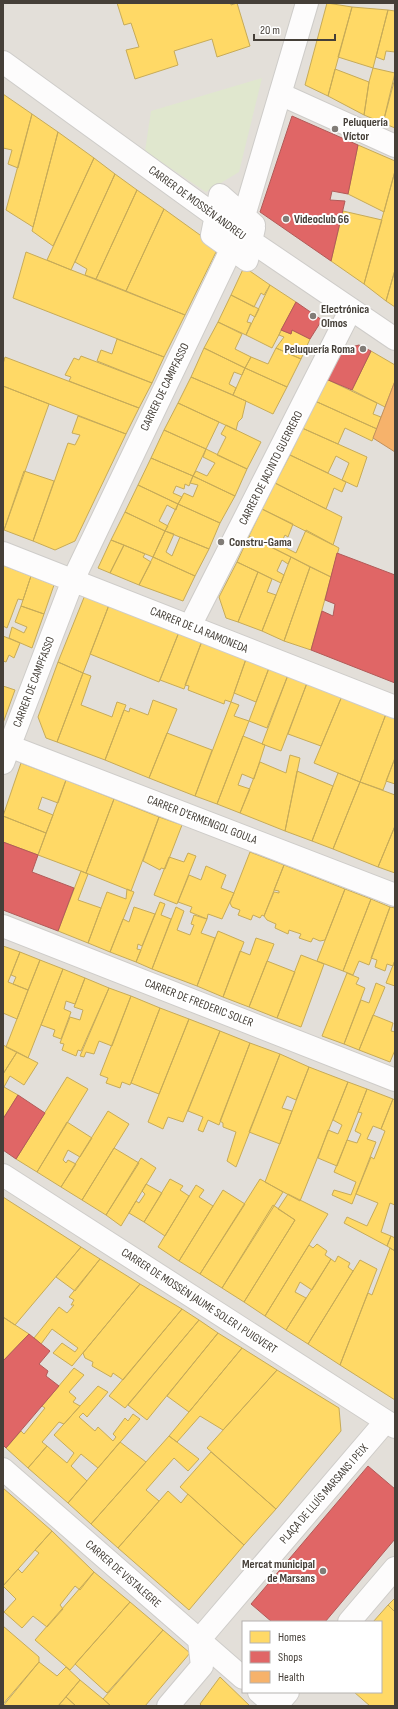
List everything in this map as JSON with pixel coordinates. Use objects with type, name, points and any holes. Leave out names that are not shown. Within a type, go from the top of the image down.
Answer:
[{"type":"street","points":[[287,97],[307,3]]},
{"type":"street","points":[[287,97],[322,3]]},
{"type":"street","name":"CARRER DE MOSSÈN ANDREU","points":[[3,62],[216,216]]},
{"type":"street","points":[[287,97],[395,146]]},
{"type":"street","name":"CARRER DE CAMPFASSO","points":[[6,755],[73,580],[244,233],[287,97]]},
{"type":"street","points":[[220,195],[244,233],[212,235],[216,216],[220,195]]},
{"type":"street","name":"CARRER DE MOSSÈN ANDREU","points":[[244,233],[395,340]]},
{"type":"street","name":"CARRER DE JACINTO GUERRERO","points":[[190,626],[351,309]]},
{"type":"street","name":"CARRER DE LA RAMONEDA","points":[[3,553],[395,707]]},
{"type":"street","name":"CARRER D'ERMENGOL GOULA","points":[[6,755],[395,895]]},
{"type":"street","name":"CARRER DE FREDERIC SOLER","points":[[3,926],[395,1080]]},
{"type":"street","name":"CARRER DE MOSSÈN JAUME SOLER I PUIGVERT","points":[[3,1174],[391,1424]]},
{"type":"street","name":"PLAÇA DE LLUÍS MARSANS I PEIX","points":[[199,1640],[391,1424]]},
{"type":"street","name":"CARRER DE VISTALEGRE","points":[[3,1469],[242,1677]]},
{"type":"street","points":[[350,1621],[395,1568]]},
{"type":"street","points":[[168,1706],[202,1666],[199,1640]]},
{"type":"street","points":[[260,1693],[276,1706],[287,1693]]},
{"type":"shaded area","points":[[3,3],[395,3],[395,1706],[3,1706]]},
{"type":"green space","points":[[262,78],[239,172],[206,192],[145,151],[151,111]]},
{"type":"building: Homes","points":[[117,3],[231,3],[231,5],[237,3],[250,46],[217,57],[212,39],[174,51],[178,65],[135,79],[126,50],[139,47],[131,23],[124,25]]},
{"type":"building: Homes","points":[[327,3],[352,7],[328,96],[305,85]]},
{"type":"building: Homes","points":[[352,7],[388,10],[373,68],[338,57]]},
{"type":"building: Homes","points":[[388,10],[395,11],[395,52],[386,51],[384,60],[376,57]]},
{"type":"building: Homes","points":[[373,68],[395,73],[383,123],[364,115],[369,82]]},
{"type":"building: Homes","points":[[335,69],[369,82],[364,115],[328,96]]},
{"type":"building: Homes","points":[[395,78],[395,128],[383,123]]},
{"type":"building: Homes","points":[[3,94],[32,114],[18,168],[8,164],[12,150],[3,148]]},
{"type":"building: Homes","points":[[32,114],[58,132],[33,227],[6,210]]},
{"type":"building: Homes","points":[[58,132],[94,158],[53,246],[32,231]]},
{"type":"building: Homes","points":[[358,145],[395,161],[395,171],[384,212],[348,194]]},
{"type":"building: Homes","points":[[94,158],[115,174],[71,270],[47,260]]},
{"type":"building: Homes","points":[[395,171],[395,270],[386,301],[364,284]]},
{"type":"building: Homes","points":[[115,174],[137,190],[96,279],[85,275],[87,269],[75,262]]},
{"type":"building: Homes","points":[[137,190],[164,209],[126,291],[96,279]]},
{"type":"building: Homes","points":[[164,209],[218,248],[185,315],[126,291]]},
{"type":"building: Homes","points":[[343,211],[382,220],[364,284],[331,261]]},
{"type":"building: Homes","points":[[26,252],[185,315],[164,357],[13,298]]},
{"type":"building: Homes","points":[[244,267],[270,285],[264,295],[261,293],[254,307],[231,295]]},
{"type":"building: Homes","points":[[395,270],[395,307],[386,301]]},
{"type":"building: Homes","points":[[270,285],[296,302],[272,348],[246,335]]},
{"type":"building: Homes","points":[[231,295],[259,309],[255,317],[250,314],[247,322],[251,323],[246,335],[218,322]]},
{"type":"building: Homes","points":[[218,322],[242,334],[235,349],[251,357],[245,368],[204,348]]},
{"type":"building: Homes","points":[[281,330],[291,334],[292,330],[310,339],[301,359],[276,348],[284,337],[279,335]]},
{"type":"building: Homes","points":[[117,339],[164,357],[152,383],[97,361],[101,350],[112,354]]},
{"type":"building: Homes","points":[[204,348],[245,368],[242,375],[234,372],[229,384],[236,388],[233,395],[191,377]]},
{"type":"building: Homes","points":[[276,348],[301,359],[287,387],[245,368],[251,357],[268,364]]},
{"type":"building: Homes","points":[[371,351],[395,365],[395,381],[385,407],[352,390]]},
{"type":"building: Homes","points":[[81,356],[152,383],[139,408],[69,381],[71,377],[65,375],[74,358],[79,360]]},
{"type":"building: Homes","points":[[5,357],[139,408],[126,434],[3,386],[3,364]]},
{"type":"building: Homes","points":[[245,368],[287,387],[273,414],[233,395]]},
{"type":"building: Homes","points":[[191,377],[246,401],[242,418],[238,422],[236,430],[178,403]]},
{"type":"building: Homes","points":[[326,379],[377,403],[373,414],[381,417],[377,429],[315,401]]},
{"type":"building: Homes","points":[[3,386],[49,404],[4,530],[3,529]]},
{"type":"building: Homes","points":[[315,401],[377,429],[372,441],[345,428],[338,444],[302,428]]},
{"type":"building: Homes","points":[[178,403],[219,422],[206,449],[164,430]]},
{"type":"building: Homes","points":[[78,416],[126,434],[75,541],[55,550],[33,541],[68,443],[75,445],[80,435],[72,433]]},
{"type":"building: Homes","points":[[226,425],[261,442],[247,469],[217,455],[226,437],[221,434]]},
{"type":"building: Homes","points":[[302,428],[367,457],[357,487],[342,480],[349,463],[336,456],[328,473],[290,455]]},
{"type":"building: Homes","points":[[164,430],[206,449],[193,476],[151,458]]},
{"type":"building: Homes","points":[[206,449],[247,469],[235,496],[193,476],[196,471],[207,476],[215,463],[203,457]]},
{"type":"building: Homes","points":[[290,455],[346,482],[342,492],[334,488],[326,509],[275,483]]},
{"type":"building: Homes","points":[[151,458],[193,476],[189,486],[185,484],[184,489],[176,486],[173,493],[182,497],[178,504],[138,485]]},
{"type":"building: Homes","points":[[24,471],[54,481],[33,541],[4,530]]},
{"type":"building: Homes","points":[[193,476],[235,496],[220,523],[178,504],[184,493],[193,497],[198,485],[190,483]]},
{"type":"building: Homes","points":[[275,483],[342,517],[333,545],[262,509]]},
{"type":"building: Homes","points":[[138,485],[178,504],[176,510],[167,505],[159,521],[168,526],[165,531],[125,512]]},
{"type":"building: Homes","points":[[178,504],[220,523],[209,549],[165,531]]},
{"type":"building: Homes","points":[[262,509],[293,524],[288,537],[285,535],[280,545],[296,553],[306,530],[339,548],[331,577],[249,536]]},
{"type":"building: Homes","points":[[125,512],[165,531],[153,557],[111,540]]},
{"type":"building: Homes","points":[[165,531],[174,534],[166,552],[172,556],[180,537],[209,549],[195,576],[153,557]]},
{"type":"building: Homes","points":[[249,536],[291,557],[288,564],[282,560],[277,571],[284,575],[281,583],[237,562]]},
{"type":"building: Homes","points":[[111,540],[124,545],[110,573],[98,568]]},
{"type":"building: Homes","points":[[124,545],[145,554],[143,557],[151,562],[139,585],[110,573]]},
{"type":"building: Homes","points":[[153,557],[195,576],[183,601],[139,585]]},
{"type":"building: Homes","points":[[291,557],[310,567],[284,641],[262,631]]},
{"type":"building: Homes","points":[[237,562],[258,572],[238,622],[226,618],[219,597]]},
{"type":"building: Homes","points":[[3,565],[31,576],[23,600],[18,599],[7,628],[3,626]]},
{"type":"building: Homes","points":[[310,567],[331,577],[311,650],[284,641]]},
{"type":"building: Homes","points":[[258,572],[272,579],[267,592],[276,595],[262,631],[238,622]]},
{"type":"building: Homes","points":[[31,576],[54,585],[44,614],[21,606]]},
{"type":"building: Homes","points":[[85,595],[109,605],[83,673],[58,662]]},
{"type":"building: Homes","points":[[109,605],[179,632],[159,682],[90,654]]},
{"type":"building: Homes","points":[[21,606],[44,614],[32,648],[9,638],[12,627],[24,633],[27,627],[15,622]]},
{"type":"building: Homes","points":[[179,632],[202,641],[184,689],[160,680]]},
{"type":"building: Homes","points":[[3,636],[20,643],[14,658],[9,655],[6,662],[3,661]]},
{"type":"building: Homes","points":[[202,641],[246,659],[231,702],[225,700],[224,704],[188,690],[189,686],[185,685]]},
{"type":"building: Homes","points":[[246,659],[269,668],[256,702],[234,693]]},
{"type":"building: Homes","points":[[58,662],[83,673],[57,742],[46,738],[38,717]]},
{"type":"building: Homes","points":[[269,668],[288,675],[267,728],[249,721]]},
{"type":"building: Homes","points":[[83,673],[91,676],[81,705],[112,717],[117,702],[126,705],[105,760],[57,742]]},
{"type":"building: Homes","points":[[288,675],[307,683],[281,751],[262,744]]},
{"type":"building: Homes","points":[[307,683],[342,696],[321,746],[288,734]]},
{"type":"building: Homes","points":[[3,686],[15,690],[3,723]]},
{"type":"building: Homes","points":[[342,696],[386,714],[360,782],[314,763]]},
{"type":"building: Homes","points":[[153,700],[177,709],[149,778],[105,760],[124,710],[129,712],[130,708],[148,715]]},
{"type":"building: Homes","points":[[231,702],[239,705],[234,716],[249,721],[217,804],[195,796]]},
{"type":"building: Homes","points":[[386,714],[395,717],[395,758],[383,790],[360,782]]},
{"type":"building: Homes","points":[[167,733],[212,750],[195,796],[149,778]]},
{"type":"building: Homes","points":[[243,736],[265,745],[254,779],[242,774],[238,785],[250,789],[240,813],[217,804]]},
{"type":"building: Homes","points":[[290,755],[300,758],[285,831],[240,813],[260,762],[286,773]]},
{"type":"building: Homes","points":[[395,758],[395,784],[386,781]]},
{"type":"building: Homes","points":[[21,763],[66,780],[58,803],[42,797],[38,809],[53,815],[46,833],[3,816]]},
{"type":"building: Homes","points":[[297,771],[333,786],[312,841],[285,831]]},
{"type":"building: Homes","points":[[338,773],[360,782],[333,849],[312,841]]},
{"type":"building: Homes","points":[[66,780],[114,799],[86,873],[38,855]]},
{"type":"building: Homes","points":[[360,782],[395,795],[395,826],[378,867],[333,849]]},
{"type":"building: Homes","points":[[114,799],[159,817],[131,891],[86,873]]},
{"type":"building: Homes","points":[[3,816],[46,833],[38,855],[3,842]]},
{"type":"building: Homes","points":[[159,817],[182,825],[165,869],[161,868],[160,870],[143,861]]},
{"type":"building: Homes","points":[[395,826],[395,873],[378,867]]},
{"type":"building: Homes","points":[[250,852],[284,865],[264,916],[262,915],[260,918],[253,915],[251,920],[238,915],[240,910],[232,907],[230,903]]},
{"type":"building: Homes","points":[[188,853],[196,856],[177,904],[154,895],[169,857],[184,862]]},
{"type":"building: Homes","points":[[284,865],[345,889],[325,940],[320,941],[313,938],[311,942],[299,938],[301,934],[289,930],[288,934],[275,928],[276,924],[267,920],[264,916],[274,892],[279,893],[279,891],[274,890]]},
{"type":"building: Homes","points":[[206,866],[226,875],[221,888],[234,893],[222,919],[208,914],[207,919],[190,912],[192,907],[178,902],[189,875],[201,880]]},
{"type":"building: Homes","points":[[81,871],[88,874],[78,900],[101,908],[88,943],[58,931]]},
{"type":"building: Homes","points":[[127,889],[134,892],[110,952],[88,943],[107,892],[126,899]]},
{"type":"building: Homes","points":[[345,889],[371,899],[343,971],[317,961]]},
{"type":"building: Homes","points":[[371,899],[390,907],[369,965],[359,961],[353,975],[343,971]]},
{"type":"building: Homes","points":[[160,902],[165,904],[161,915],[171,919],[152,969],[136,962]]},
{"type":"building: Homes","points":[[134,907],[155,914],[142,946],[138,944],[137,949],[141,950],[136,962],[110,952],[123,919],[129,922]]},
{"type":"building: Homes","points":[[176,907],[184,911],[177,930],[190,935],[194,925],[191,924],[194,915],[207,919],[201,933],[215,938],[197,986],[152,969]]},
{"type":"building: Homes","points":[[390,907],[395,908],[395,960],[393,966],[387,964],[385,971],[375,967],[377,960],[371,958]]},
{"type":"building: Homes","points":[[218,931],[244,942],[223,997],[197,986]]},
{"type":"building: Homes","points":[[256,938],[274,944],[249,1007],[223,997],[240,951],[250,955]]},
{"type":"building: Homes","points":[[3,946],[20,952],[8,982],[28,990],[17,1019],[3,1013]]},
{"type":"building: Homes","points":[[20,952],[40,960],[28,990],[13,984],[16,977],[11,975]]},
{"type":"building: Homes","points":[[301,955],[324,964],[301,1027],[277,1018]]},
{"type":"building: Homes","points":[[40,960],[63,969],[28,1058],[6,1047]]},
{"type":"building: Homes","points":[[395,960],[395,986],[386,983]]},
{"type":"building: Homes","points":[[267,961],[295,972],[277,1018],[249,1007]]},
{"type":"building: Homes","points":[[63,969],[85,978],[75,1004],[66,1001],[64,1009],[71,1012],[61,1039],[53,1036],[55,1030],[41,1025]]},
{"type":"building: Homes","points":[[347,973],[359,978],[356,984],[365,988],[344,1044],[322,1036]]},
{"type":"building: Homes","points":[[85,978],[109,988],[81,1051],[78,1050],[76,1056],[62,1050],[64,1044],[60,1043],[70,1017],[80,1020],[83,1010],[74,1007]]},
{"type":"building: Homes","points":[[376,983],[385,987],[359,1050],[344,1044],[361,1000],[369,1003]]},
{"type":"building: Homes","points":[[109,988],[131,996],[112,1046],[99,1041],[94,1054],[86,1052],[84,1057],[80,1056]]},
{"type":"building: Homes","points":[[131,996],[160,1008],[130,1085],[122,1082],[120,1088],[106,1083],[108,1078],[100,1075]]},
{"type":"building: Homes","points":[[160,1008],[189,1019],[159,1094],[131,1083]]},
{"type":"building: Homes","points":[[373,1015],[393,1023],[391,1031],[395,1032],[395,1050],[390,1062],[359,1050]]},
{"type":"building: Homes","points":[[189,1019],[220,1031],[183,1122],[168,1117],[163,1129],[148,1122]]},
{"type":"building: Homes","points":[[220,1031],[250,1043],[219,1125],[208,1120],[203,1132],[198,1130],[203,1117],[188,1111]]},
{"type":"building: Homes","points":[[250,1043],[280,1054],[236,1167],[227,1161],[236,1132],[223,1127],[223,1123],[220,1121]]},
{"type":"building: Homes","points":[[3,1045],[17,1052],[3,1074]]},
{"type":"building: Homes","points":[[17,1052],[38,1063],[24,1085],[10,1076],[4,1087],[18,1095],[3,1119],[3,1074]]},
{"type":"building: Homes","points":[[280,1054],[309,1067],[296,1100],[287,1096],[282,1108],[292,1111],[280,1144],[249,1132]]},
{"type":"building: Homes","points":[[309,1067],[348,1082],[300,1201],[265,1182]]},
{"type":"building: Homes","points":[[67,1077],[88,1089],[37,1172],[16,1159]]},
{"type":"building: Homes","points":[[348,1082],[367,1089],[337,1166],[318,1158],[328,1130],[338,1134],[342,1125],[333,1120]]},
{"type":"building: Homes","points":[[367,1089],[393,1099],[381,1129],[373,1126],[367,1139],[376,1142],[352,1204],[332,1195],[334,1190],[351,1195],[356,1182],[334,1172],[347,1140],[357,1143],[361,1134],[355,1131],[362,1113],[358,1112]]},
{"type":"building: Homes","points":[[393,1099],[395,1100],[395,1205],[390,1203],[381,1232],[391,1236],[387,1246],[344,1223],[347,1217],[367,1226],[378,1203],[356,1194],[371,1157],[374,1159],[385,1131],[381,1129]]},
{"type":"building: Homes","points":[[108,1111],[129,1124],[82,1200],[61,1187]]},
{"type":"building: Homes","points":[[67,1122],[92,1138],[80,1157],[68,1150],[63,1160],[66,1163],[68,1160],[76,1164],[61,1187],[37,1172]]},
{"type":"building: Homes","points":[[114,1148],[139,1163],[106,1215],[82,1200]]},
{"type":"building: Homes","points":[[141,1158],[156,1168],[121,1226],[106,1215]]},
{"type":"building: Homes","points":[[170,1179],[183,1186],[180,1190],[189,1196],[165,1236],[144,1222]]},
{"type":"building: Homes","points":[[260,1179],[283,1192],[222,1288],[200,1274]]},
{"type":"building: Homes","points":[[146,1184],[162,1193],[144,1222],[129,1213],[136,1201],[139,1203],[145,1194],[142,1191]]},
{"type":"building: Homes","points":[[196,1185],[204,1190],[199,1197],[213,1206],[179,1261],[158,1247]]},
{"type":"building: Homes","points":[[223,1190],[245,1204],[200,1274],[179,1261]]},
{"type":"building: Homes","points":[[288,1194],[328,1214],[265,1316],[244,1302],[295,1220],[278,1209]]},
{"type":"building: Homes","points":[[3,1197],[81,1247],[15,1325],[3,1317]]},
{"type":"building: Homes","points":[[273,1205],[295,1220],[244,1302],[222,1288]]},
{"type":"building: Homes","points":[[391,1236],[395,1238],[395,1251],[387,1246]]},
{"type":"building: Homes","points":[[317,1244],[327,1251],[325,1255],[331,1259],[312,1290],[300,1282],[295,1292],[306,1298],[286,1330],[265,1316],[309,1245],[313,1248]]},
{"type":"building: Homes","points":[[81,1247],[100,1259],[75,1291],[56,1277]]},
{"type":"building: Homes","points":[[390,1248],[395,1251],[395,1400],[340,1365],[368,1293],[372,1295]]},
{"type":"building: Homes","points":[[338,1256],[350,1263],[348,1267],[353,1271],[308,1344],[286,1330],[331,1259],[335,1262]]},
{"type":"building: Homes","points":[[100,1259],[140,1284],[72,1366],[53,1353],[62,1343],[75,1352],[78,1348],[52,1329],[41,1344],[34,1338],[59,1307],[67,1313],[74,1305],[71,1305],[74,1300],[69,1297]]},
{"type":"building: Homes","points":[[360,1260],[377,1269],[340,1365],[308,1344]]},
{"type":"building: Homes","points":[[140,1284],[182,1309],[123,1380],[113,1373],[111,1377],[92,1366],[93,1362],[85,1358],[83,1353]]},
{"type":"building: Homes","points":[[182,1309],[199,1320],[125,1408],[109,1396]]},
{"type":"building: Homes","points":[[3,1317],[29,1334],[3,1361]]},
{"type":"building: Homes","points":[[199,1320],[218,1333],[147,1420],[128,1405]]},
{"type":"building: Homes","points":[[218,1333],[242,1348],[189,1412],[167,1396]]},
{"type":"building: Homes","points":[[242,1348],[277,1370],[223,1430],[200,1416],[177,1442],[169,1436]]},
{"type":"building: Homes","points":[[74,1368],[84,1375],[69,1392],[76,1398],[73,1402],[80,1406],[64,1424],[59,1422],[42,1442],[47,1446],[28,1468],[6,1448],[21,1431],[24,1434],[45,1408],[42,1406]]},
{"type":"building: Homes","points":[[277,1370],[339,1408],[341,1431],[276,1509],[207,1448]]},
{"type":"building: Homes","points":[[98,1386],[108,1392],[87,1417],[83,1413],[79,1417],[95,1431],[98,1427],[113,1441],[116,1437],[113,1434],[125,1418],[128,1421],[133,1414],[140,1419],[98,1468],[81,1454],[71,1466],[87,1481],[68,1503],[28,1468],[47,1446],[67,1463],[74,1453],[54,1435]]},
{"type":"building: Homes","points":[[169,1436],[199,1459],[188,1471],[174,1458],[146,1490],[159,1501],[118,1548],[91,1524]]},
{"type":"building: Homes","points":[[120,1442],[146,1462],[91,1524],[68,1503]]},
{"type":"building: Homes","points":[[211,1452],[276,1509],[244,1545],[180,1487]]},
{"type":"building: Homes","points":[[3,1488],[52,1531],[3,1586]]},
{"type":"building: Homes","points":[[168,1491],[181,1503],[188,1494],[244,1545],[189,1610],[118,1548]]},
{"type":"building: Homes","points":[[52,1531],[94,1572],[80,1590],[75,1586],[60,1605],[63,1609],[47,1627],[33,1616],[22,1628],[4,1612],[16,1599],[3,1586],[18,1569],[22,1573],[39,1553],[35,1550]]},
{"type":"building: Homes","points":[[94,1572],[130,1602],[70,1670],[35,1640]]},
{"type":"building: Homes","points":[[395,1598],[395,1612],[388,1605]]},
{"type":"building: Homes","points":[[130,1602],[163,1630],[107,1693],[75,1664]]},
{"type":"building: Homes","points":[[388,1605],[395,1612],[395,1706],[370,1706],[355,1693],[382,1693],[382,1621],[374,1621]]},
{"type":"building: Homes","points":[[3,1626],[39,1657],[39,1662],[3,1704]]},
{"type":"building: Homes","points":[[163,1630],[190,1653],[145,1706],[111,1706],[103,1699]]},
{"type":"building: Homes","points":[[39,1662],[57,1676],[66,1667],[80,1680],[58,1706],[3,1706]]},
{"type":"building: Homes","points":[[220,1677],[250,1706],[202,1706],[200,1704]]},
{"type":"building: Homes","points":[[80,1680],[111,1706],[76,1706],[66,1697]]},
{"type":"building: Homes","points":[[66,1697],[76,1706],[59,1705]]},
{"type":"building: Shops","points":[[292,116],[358,145],[348,194],[332,191],[330,200],[345,201],[331,261],[260,212]]},
{"type":"building: Shops","points":[[296,302],[322,320],[310,339],[292,330],[291,334],[281,330]]},
{"type":"building: Shops","points":[[359,345],[371,351],[352,390],[326,379],[340,350]]},
{"type":"building: Shops","points":[[337,553],[395,575],[395,683],[311,650],[322,611],[333,616],[335,604],[325,600]]},
{"type":"building: Shops","points":[[3,842],[38,855],[32,872],[74,888],[58,931],[3,910]]},
{"type":"building: Shops","points":[[18,1095],[45,1113],[16,1159],[3,1150],[3,1119]]},
{"type":"building: Shops","points":[[29,1334],[50,1351],[39,1364],[48,1371],[46,1376],[59,1386],[6,1448],[3,1445],[3,1361]]},
{"type":"building: Shops","name":"Mercat municipal de Marsans","points":[[368,1466],[395,1489],[395,1539],[326,1621],[271,1621],[251,1604]]},
{"type":"building: Health","points":[[395,381],[395,452],[373,438]]},
{"type":"place","name":"Peluquería Víctor","points":[[335,129]]},
{"type":"place","name":"Videoclub 66","points":[[286,219]]},
{"type":"place","name":"Electrónica Olmos","points":[[313,316]]},
{"type":"place","name":"Peluquería Roma","points":[[363,349]]},
{"type":"place","name":"Constru-Gama","points":[[221,542]]},
{"type":"place","name":"Mercat municipal de Marsans","points":[[323,1571]]}]
